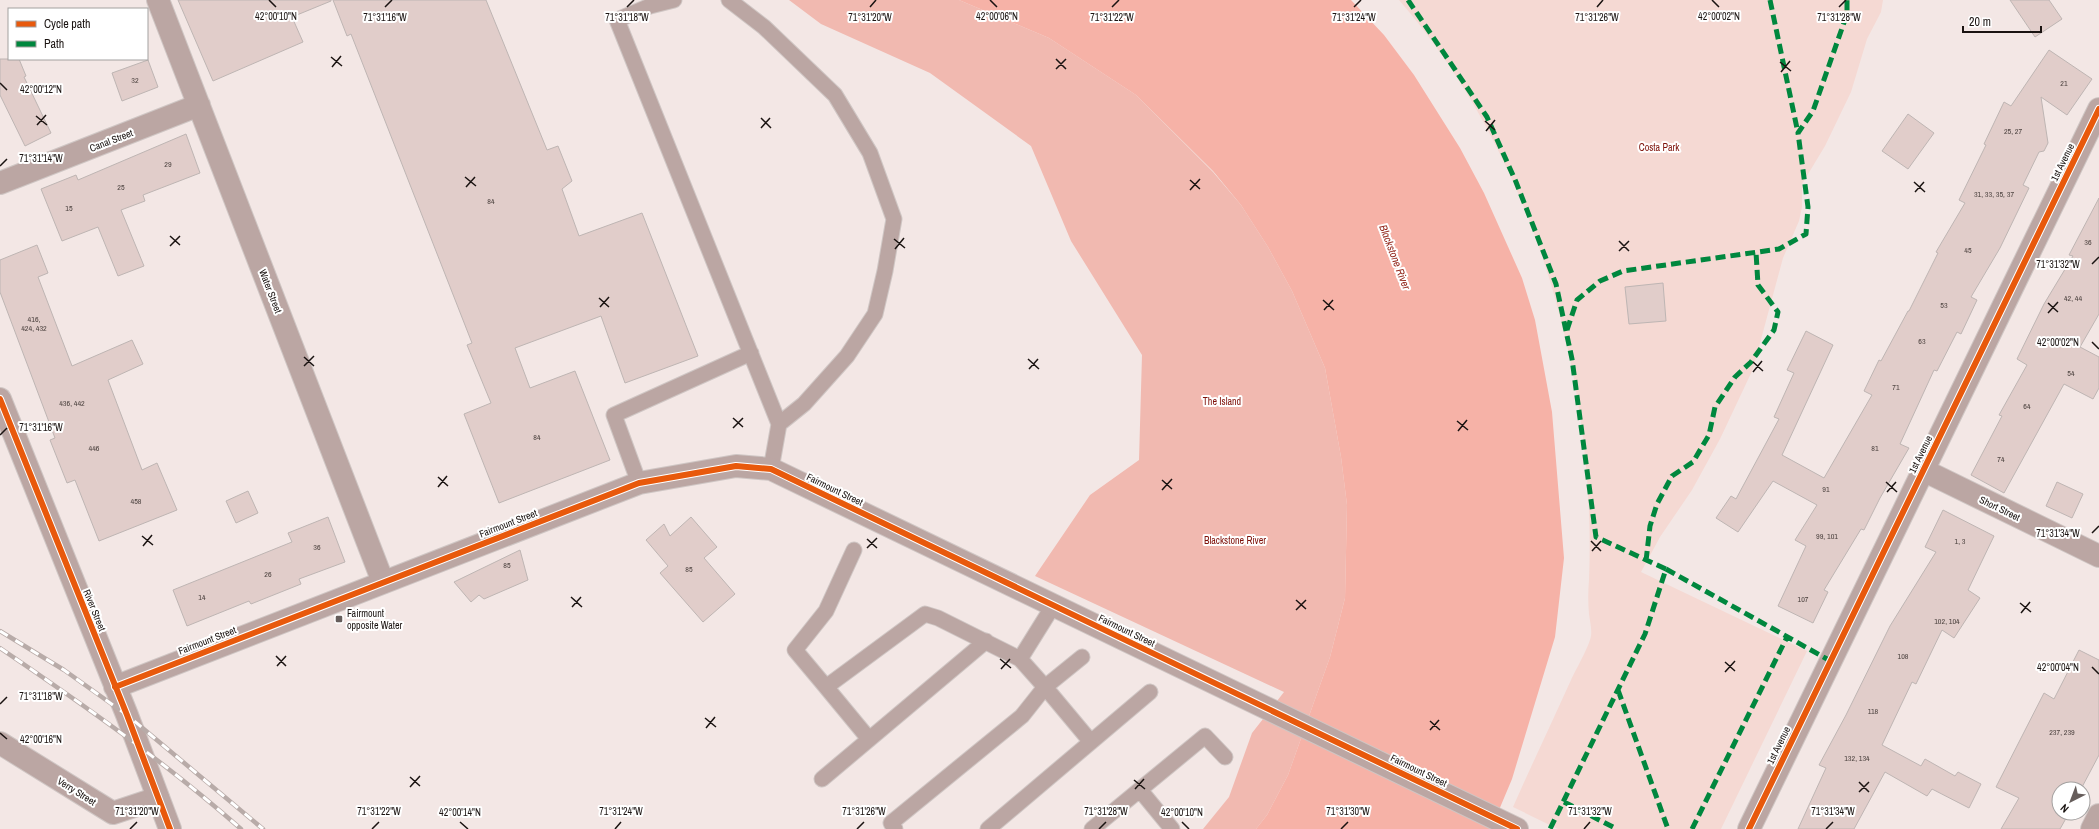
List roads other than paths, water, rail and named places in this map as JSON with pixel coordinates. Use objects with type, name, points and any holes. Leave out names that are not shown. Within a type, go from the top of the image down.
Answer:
[{"type":"street","name":"Water Street","points":[[158,0],[383,582]]},
{"type":"street","name":"Canal Street","points":[[0,183],[199,105]]},
{"type":"street","name":"1st Avenue","points":[[1749,829],[2099,109]]},
{"type":"street","name":"River Street","points":[[0,399],[170,829]]},
{"type":"street","name":"Fairmount Street","points":[[115,687],[639,483],[736,466],[771,469],[1510,826]]},
{"type":"street","name":"Short Street","points":[[1923,470],[2099,556]]},
{"type":"street","name":"Verry Street","points":[[0,743],[113,813],[158,798]]},
{"type":"street","points":[[2092,829],[2099,815]]},
{"type":"lane","points":[[674,0],[650,6],[617,20],[779,424],[771,469]]},
{"type":"lane","points":[[729,0],[764,27],[835,95],[870,153],[894,219],[885,271],[875,314],[847,356],[804,404],[779,424]]},
{"type":"lane","points":[[639,483],[614,415],[751,352]]},
{"type":"lane","points":[[854,550],[826,611],[795,650],[869,739]]},
{"type":"lane","points":[[1020,659],[1054,606]]},
{"type":"lane","points":[[826,687],[925,614],[938,618],[1020,659],[1091,742]]},
{"type":"lane","points":[[822,779],[986,641]]},
{"type":"lane","points":[[895,829],[891,823],[1022,716],[1045,687],[1082,657]]},
{"type":"lane","points":[[988,829],[1150,692]]},
{"type":"lane","points":[[1092,829],[1205,736],[1225,757]]},
{"type":"lane","points":[[1140,790],[1172,829]]},
{"type":"water","name":"Blackstone River","points":[[959,0],[1351,0],[1384,35],[1414,75],[1460,148],[1484,193],[1522,278],[1535,320],[1552,412],[1564,558],[1555,637],[1512,779],[1491,829],[1256,829],[1267,815],[1288,775],[1330,657],[1345,598],[1347,505],[1341,457],[1325,368],[1292,291],[1268,247],[1241,205],[1213,171],[1136,95],[1049,38]]},
{"type":"railway","points":[[0,631],[64,670],[127,715],[263,829]]},
{"type":"railway","points":[[0,648],[124,735],[183,780],[241,829]]},
{"type":"place","name":"Fairmount opposite Water","points":[[339,619]]},
{"type":"park label","name":"Costa Park","points":[[1659,147]]},
{"type":"park label","name":"The Island","points":[[1222,401]]}]
